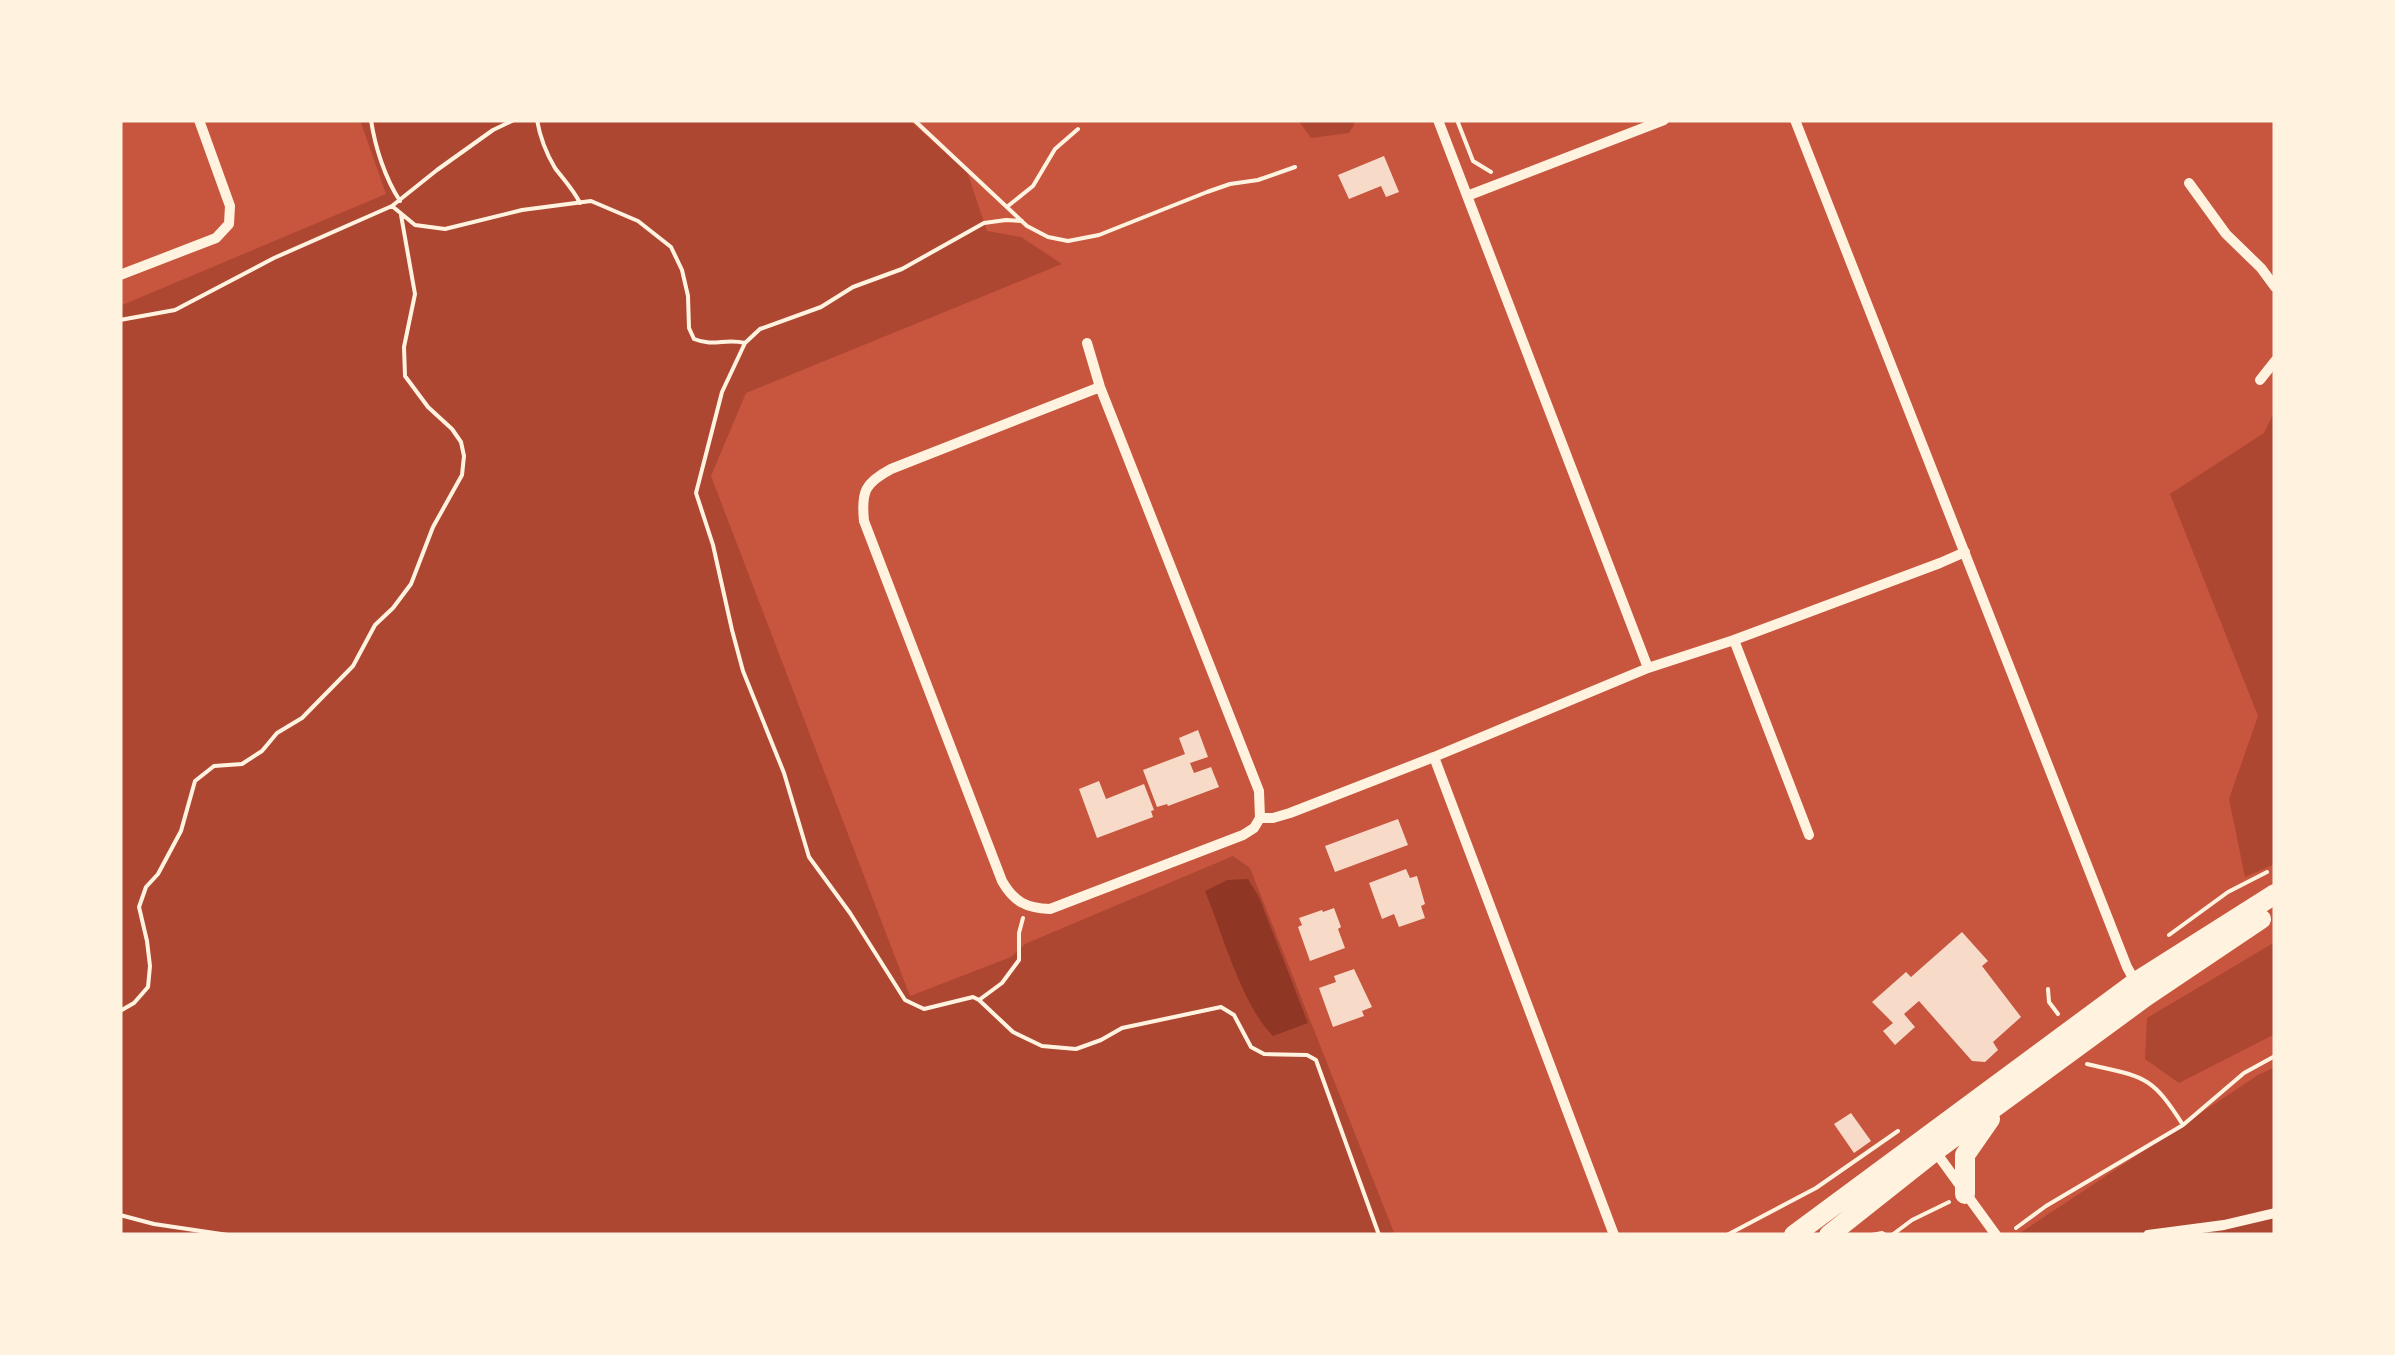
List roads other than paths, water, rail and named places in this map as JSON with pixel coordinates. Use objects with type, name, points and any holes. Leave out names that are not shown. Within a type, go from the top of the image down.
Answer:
[{"type":"main road","points":[[1794,1235],[1924,1137],[2275,894]]},
{"type":"main road","points":[[1965,1194],[1965,1155],[2003,1102],[2140,989],[2275,910]]},
{"type":"main road","points":[[1829,1235],[1924,1137],[2003,1102]]},
{"type":"street","points":[[120,275],[216,238],[229,224],[230,206],[198,120]]},
{"type":"street","points":[[1438,120],[1648,668]]},
{"type":"street","points":[[1468,196],[1664,120]]},
{"type":"street","points":[[1795,120],[2126,967],[2140,989]]},
{"type":"street","points":[[2189,183],[2226,234],[2262,268],[2275,287]]},
{"type":"street","points":[[1086,343],[1260,791],[1260,818],[1254,828],[1243,834],[1050,909],[1031,907],[1010,896],[1002,881],[864,521],[862,505],[866,488],[892,469],[1100,387]]},
{"type":"street","points":[[2260,380],[2275,361]]},
{"type":"street","points":[[1260,818],[1290,813],[1648,668],[1734,640],[1965,552]]},
{"type":"street","points":[[1734,640],[1809,835]]},
{"type":"street","points":[[1434,757],[1614,1235]]},
{"type":"street","points":[[1924,1137],[1996,1235]]},
{"type":"street","points":[[2148,1235],[2275,1214]]}]
